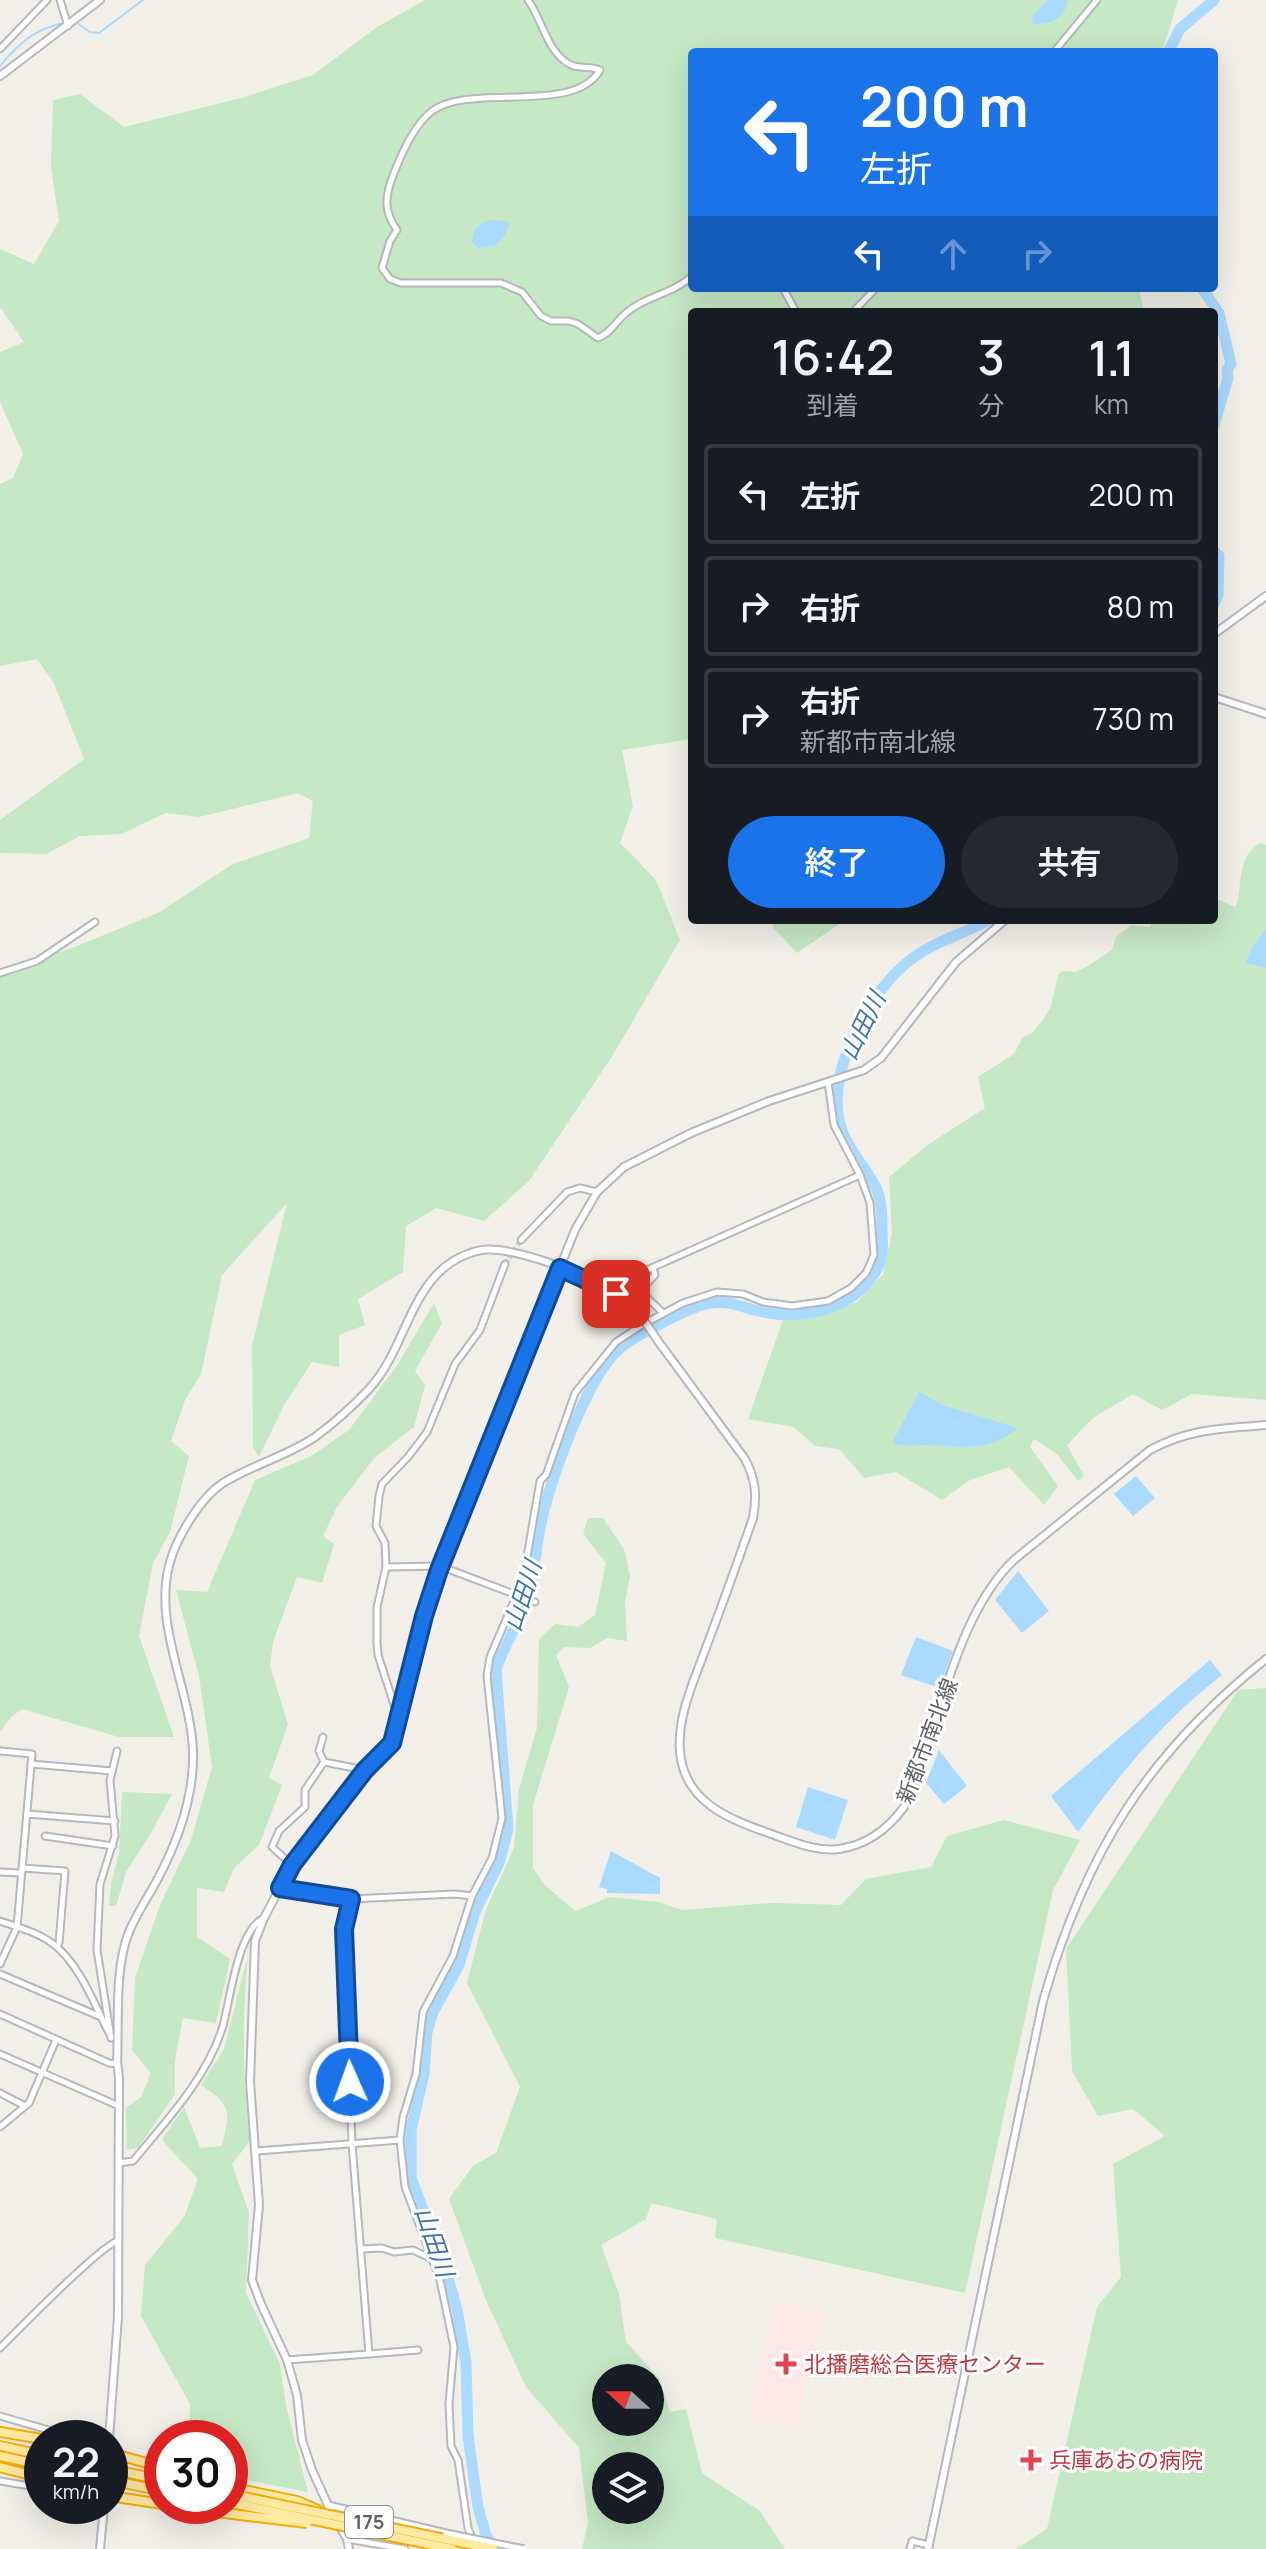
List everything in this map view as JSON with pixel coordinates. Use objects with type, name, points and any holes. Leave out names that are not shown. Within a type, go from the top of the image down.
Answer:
[{"type":"highway","points":[[0,2432],[24,2436]]},
{"type":"highway","points":[[0,2446],[24,2451]]},
{"type":"highway","points":[[0,2456],[24,2461]]},
{"type":"highway","points":[[0,2467],[24,2473]]},
{"type":"highway","name":"175","points":[[248,2502],[324,2508],[493,2549]]},
{"type":"highway","name":"175","points":[[248,2503],[452,2549]]},
{"type":"street","points":[[0,49],[47,0]]},
{"type":"street","points":[[60,0],[68,26]]},
{"type":"street","points":[[0,76],[100,0]]},
{"type":"street","points":[[528,0],[554,49],[567,63],[600,70],[570,92],[456,102],[435,108],[423,119],[389,186],[386,210],[397,230],[390,241],[382,268],[390,279],[401,283],[501,283],[522,292],[541,316],[551,321],[578,324],[598,338],[609,333],[626,312],[681,286],[688,280]]},
{"type":"street","points":[[1057,48],[1097,0]]},
{"type":"street","points":[[857,308],[872,292]]},
{"type":"street","points":[[1218,631],[1265,598]]},
{"type":"street","points":[[1218,698],[1266,714]]},
{"type":"street","points":[[0,973],[49,954],[95,922]]},
{"type":"street","points":[[349,2549],[347,2539],[324,2508],[302,2440],[297,2395],[287,2360],[252,2280],[259,2205],[250,2082],[255,1941],[264,1918],[292,1865],[365,1770],[392,1743],[440,1566],[584,1210],[597,1192],[624,1167],[691,1133],[769,1101],[864,1070],[881,1058],[956,962],[1000,924]]},
{"type":"street","points":[[476,2549],[468,2528],[458,2460],[451,2446],[449,2404],[454,2347],[440,2280],[405,2187],[400,2140],[403,2117],[416,2074],[423,2012],[453,1956],[472,1896],[492,1858],[502,1818],[487,1676],[490,1657],[523,1580],[540,1481],[546,1475],[575,1393],[616,1342],[683,1303],[717,1292],[743,1294],[763,1302],[792,1306],[828,1301],[851,1288],[866,1273],[874,1255],[870,1203],[860,1175],[834,1125],[828,1082]]},
{"type":"street","points":[[616,1294],[629,1278],[860,1175]]},
{"type":"street","points":[[521,1240],[567,1192],[580,1188],[597,1192]]},
{"type":"street","name":"新都市南北線","points":[[117,2064],[121,1967],[128,1935],[182,1825],[190,1787],[193,1753],[190,1723],[167,1620],[165,1590],[170,1562],[181,1533],[221,1485],[314,1437],[371,1387],[387,1364],[417,1300],[431,1280],[451,1263],[477,1251],[500,1249],[560,1268],[616,1294],[641,1316],[745,1459],[756,1488],[753,1518],[682,1718],[680,1754],[696,1792],[724,1817],[797,1843],[826,1849],[866,1841],[893,1821],[904,1807],[971,1622],[985,1593],[999,1574],[1133,1463],[1168,1440],[1209,1428],[1266,1425]]},
{"type":"street","points":[[400,1719],[396,1715],[378,1655],[377,1642],[377,1607],[386,1567],[385,1543],[376,1526],[382,1484],[427,1432],[455,1364],[480,1330],[505,1264]]},
{"type":"street","points":[[653,1268],[655,1275],[640,1291],[663,1313]]},
{"type":"street","points":[[386,1567],[440,1566],[535,1602]]},
{"type":"street","points":[[910,2549],[912,2541],[928,2547],[1040,2015],[1066,1926],[1102,1849],[1143,1783],[1189,1729],[1266,1659]]},
{"type":"street","points":[[323,1737],[319,1751],[324,1762]]},
{"type":"street","points":[[0,1751],[32,1754],[17,1927],[0,1964]]},
{"type":"street","points":[[111,2420],[116,2357],[119,2106],[117,2064],[97,1950],[100,1884],[113,1846],[115,1821],[110,1780],[117,1751]]},
{"type":"street","points":[[324,1762],[365,1770]]},
{"type":"street","points":[[292,1865],[272,1847],[279,1831],[305,1807],[305,1790],[324,1762]]},
{"type":"street","points":[[31,1764],[112,1771]]},
{"type":"street","points":[[27,1814],[115,1821]]},
{"type":"street","points":[[45,1836],[113,1846]]},
{"type":"street","points":[[0,1872],[65,1871],[57,1947]]},
{"type":"street","points":[[280,1888],[351,1899],[455,1894],[472,1896]]},
{"type":"street","points":[[351,1899],[344,1929],[352,2144],[369,2354]]},
{"type":"street","points":[[118,2163],[133,2161],[187,2094],[206,2064],[222,2027],[246,1939],[256,1921],[264,1918]]},
{"type":"street","points":[[0,1921],[33,1932],[57,1947],[73,1966],[111,2038]]},
{"type":"street","points":[[0,1974],[101,2017]]},
{"type":"street","points":[[0,2014],[117,2064]]},
{"type":"street","points":[[0,2127],[29,2103],[56,2040]]},
{"type":"street","points":[[0,2054],[119,2106]]},
{"type":"street","points":[[0,2093],[25,2106]]},
{"type":"street","points":[[257,2151],[400,2140]]},
{"type":"street","points":[[0,2348],[110,2242],[118,2241]]},
{"type":"street","points":[[361,2249],[413,2250],[432,2259]]},
{"type":"street","points":[[287,2360],[418,2350]]},
{"type":"street","points":[[0,2416],[24,2423]]},
{"type":"street","points":[[0,2481],[24,2485]]},
{"type":"street","points":[[324,2508],[524,2549]]},
{"type":"street","points":[[100,2549],[102,2524]]},
{"type":"street","points":[[347,2539],[405,2549]]},
{"type":"shaded area","name":"北播磨総合医療センター","points":[[776,2301],[823,2312],[796,2428],[750,2417]]},
{"type":"green space","points":[[425,0],[1178,0],[1163,48],[688,48],[688,292],[1140,292],[1143,308],[688,308],[688,740],[622,750],[633,806],[620,843],[656,880],[680,940],[613,1055],[529,1181],[484,1221],[436,1208],[406,1226],[403,1272],[358,1299],[365,1325],[339,1335],[339,1367],[312,1362],[284,1405],[259,1457],[253,1447],[252,1346],[287,1203],[222,1275],[201,1374],[185,1400],[171,1441],[189,1456],[170,1532],[153,1563],[139,1636],[174,1737],[119,1737],[22,1709],[11,1717],[0,1732],[0,971],[72,948],[158,913],[233,864],[309,838],[313,801],[298,793],[199,817],[166,813],[121,834],[80,836],[46,854],[0,853],[0,820],[84,759],[54,683],[37,659],[0,666],[0,484],[13,478],[23,454],[0,402],[0,352],[24,342],[0,307],[0,249],[34,264],[59,221],[51,166],[53,100],[80,94],[124,127],[241,98],[313,75],[377,27]]},
{"type":"green space","points":[[1261,843],[1266,845],[1266,1400],[1192,1394],[1162,1410],[1133,1394],[1093,1418],[1067,1445],[1084,1476],[1078,1481],[1058,1455],[1034,1439],[1030,1447],[1058,1486],[1044,1505],[1009,1467],[970,1480],[942,1500],[896,1472],[864,1478],[839,1449],[815,1446],[794,1427],[748,1419],[783,1320],[857,1302],[883,1274],[892,1233],[889,1177],[929,1144],[985,1108],[978,1077],[1014,1054],[1023,1037],[1032,1033],[1044,1019],[1051,1006],[1058,975],[1062,971],[1075,972],[1088,966],[1112,950],[1116,937],[1132,925],[1218,924],[1218,900],[1236,907],[1244,863],[1253,848]]},
{"type":"green space","points":[[774,924],[839,924],[797,953],[772,926]]},
{"type":"green space","points":[[434,1303],[442,1323],[415,1371],[425,1385],[414,1427],[374,1458],[337,1507],[323,1536],[334,1544],[322,1583],[297,1577],[273,1642],[270,1666],[288,1724],[269,1778],[282,1785],[259,1845],[234,1868],[224,1892],[197,1888],[197,1937],[230,1959],[216,2023],[183,2018],[175,2060],[175,2094],[138,2148],[127,2150],[126,2108],[141,2097],[151,2073],[132,2050],[135,1978],[160,1905],[191,1840],[212,1767],[199,1676],[176,1590],[207,1592],[255,1480],[311,1456],[349,1430],[398,1364]]},
{"type":"green space","points":[[588,1518],[603,1518],[624,1549],[630,1576],[625,1602],[627,1641],[607,1638],[590,1648],[564,1647],[556,1655],[569,1687],[533,1805],[533,1868],[544,1884],[575,1911],[610,1897],[659,1902],[682,1910],[772,1903],[841,1905],[866,1879],[931,1867],[947,1836],[1004,1820],[1080,1840],[1053,1890],[965,2293],[715,2238],[717,2219],[651,2203],[646,2219],[601,2245],[619,2294],[626,2342],[646,2364],[592,2364],[592,2436],[664,2436],[664,2393],[670,2412],[686,2409],[702,2473],[760,2511],[785,2549],[582,2549],[588,2523],[579,2448],[526,2387],[486,2300],[449,2199],[473,2166],[496,2153],[520,2087],[467,1983],[486,1909],[514,1848],[519,1789],[537,1728],[539,1639],[555,1624],[578,1627],[595,1615],[606,1563],[583,1534]]},
{"type":"green space","points":[[1266,1688],[1266,2549],[1016,2549],[1047,2529],[1097,2307],[1121,2277],[1113,2164],[1165,2136],[1133,2109],[1098,2116],[1072,2071],[1066,1949],[1238,1690]]},
{"type":"green space","points":[[122,1792],[172,1794],[126,1872],[116,1906],[109,1906],[119,1853]]},
{"type":"green space","points":[[248,1955],[244,2048],[250,2141],[232,2164],[249,2213],[246,2293],[280,2364],[286,2406],[308,2492],[248,2480],[248,2420],[190,2420],[190,2404],[141,2316],[145,2265],[184,2217],[198,2179],[162,2140],[184,2107],[200,2148],[222,2146],[227,2124],[224,2104],[201,2085],[224,2049]]},
{"type":"water","points":[[1047,0],[1068,0],[1064,11],[1056,19],[1033,24],[1032,17]]},
{"type":"water","points":[[492,220],[507,221],[505,236],[494,246],[478,248],[472,241],[476,229]]},
{"type":"water","points":[[1266,929],[1266,968],[1246,963],[1252,948]]},
{"type":"water","points":[[919,1392],[945,1406],[1018,1428],[997,1441],[976,1446],[892,1443]]},
{"type":"water","points":[[1136,1476],[1155,1498],[1133,1516],[1114,1494]]},
{"type":"water","points":[[1018,1571],[1049,1611],[1022,1633],[995,1600]]},
{"type":"water","points":[[916,1637],[953,1651],[941,1683],[934,1686],[901,1675]]},
{"type":"water","points":[[1210,1660],[1222,1675],[1181,1710],[1144,1748],[1078,1832],[1051,1796]]},
{"type":"water","points":[[939,1750],[967,1786],[944,1804],[926,1783]]},
{"type":"water","points":[[808,1787],[848,1800],[835,1840],[796,1827]]},
{"type":"water","points":[[611,1851],[660,1878],[660,1894],[607,1893],[607,1889],[599,1887]]},
{"type":"waterway","points":[[74,21],[90,32],[99,33],[143,0]]},
{"type":"waterway","name":"山田川","points":[[1170,48],[1180,29],[1214,0]]},
{"type":"waterway","points":[[0,66],[28,38],[64,23]]},
{"type":"waterway","name":"山田川","points":[[1205,292],[1216,308]]},
{"type":"waterway","name":"山田川","points":[[1218,312],[1231,364],[1218,412]]},
{"type":"waterway","name":"山田川","points":[[1218,555],[1218,595]]},
{"type":"waterway","name":"山田川","points":[[494,2549],[486,2535],[478,2507],[468,2436],[466,2363],[457,2309],[411,2178],[411,2130],[424,2074],[427,2031],[433,2012],[459,1965],[475,1912],[499,1863],[508,1829],[496,1671],[529,1594],[540,1528],[571,1432],[594,1382],[620,1348],[665,1321],[712,1303],[726,1303],[775,1314],[824,1310],[853,1296],[876,1271],[882,1241],[880,1201],[877,1189],[849,1145],[839,1120],[837,1100],[846,1055],[866,1011],[894,975],[928,949],[981,924]]},
{"type":"tunnel","points":[[505,1264],[521,1240]]},
{"type":"place","name":"北播磨総合医療センター","points":[[786,2364]]},
{"type":"place","name":"兵庫あおの病院","points":[[1031,2460]]},
{"type":"route","points":[[350,2082],[344,1929],[351,1899],[280,1888],[292,1865],[365,1770],[392,1743],[424,1616],[439,1570],[560,1268],[616,1294]]}]
